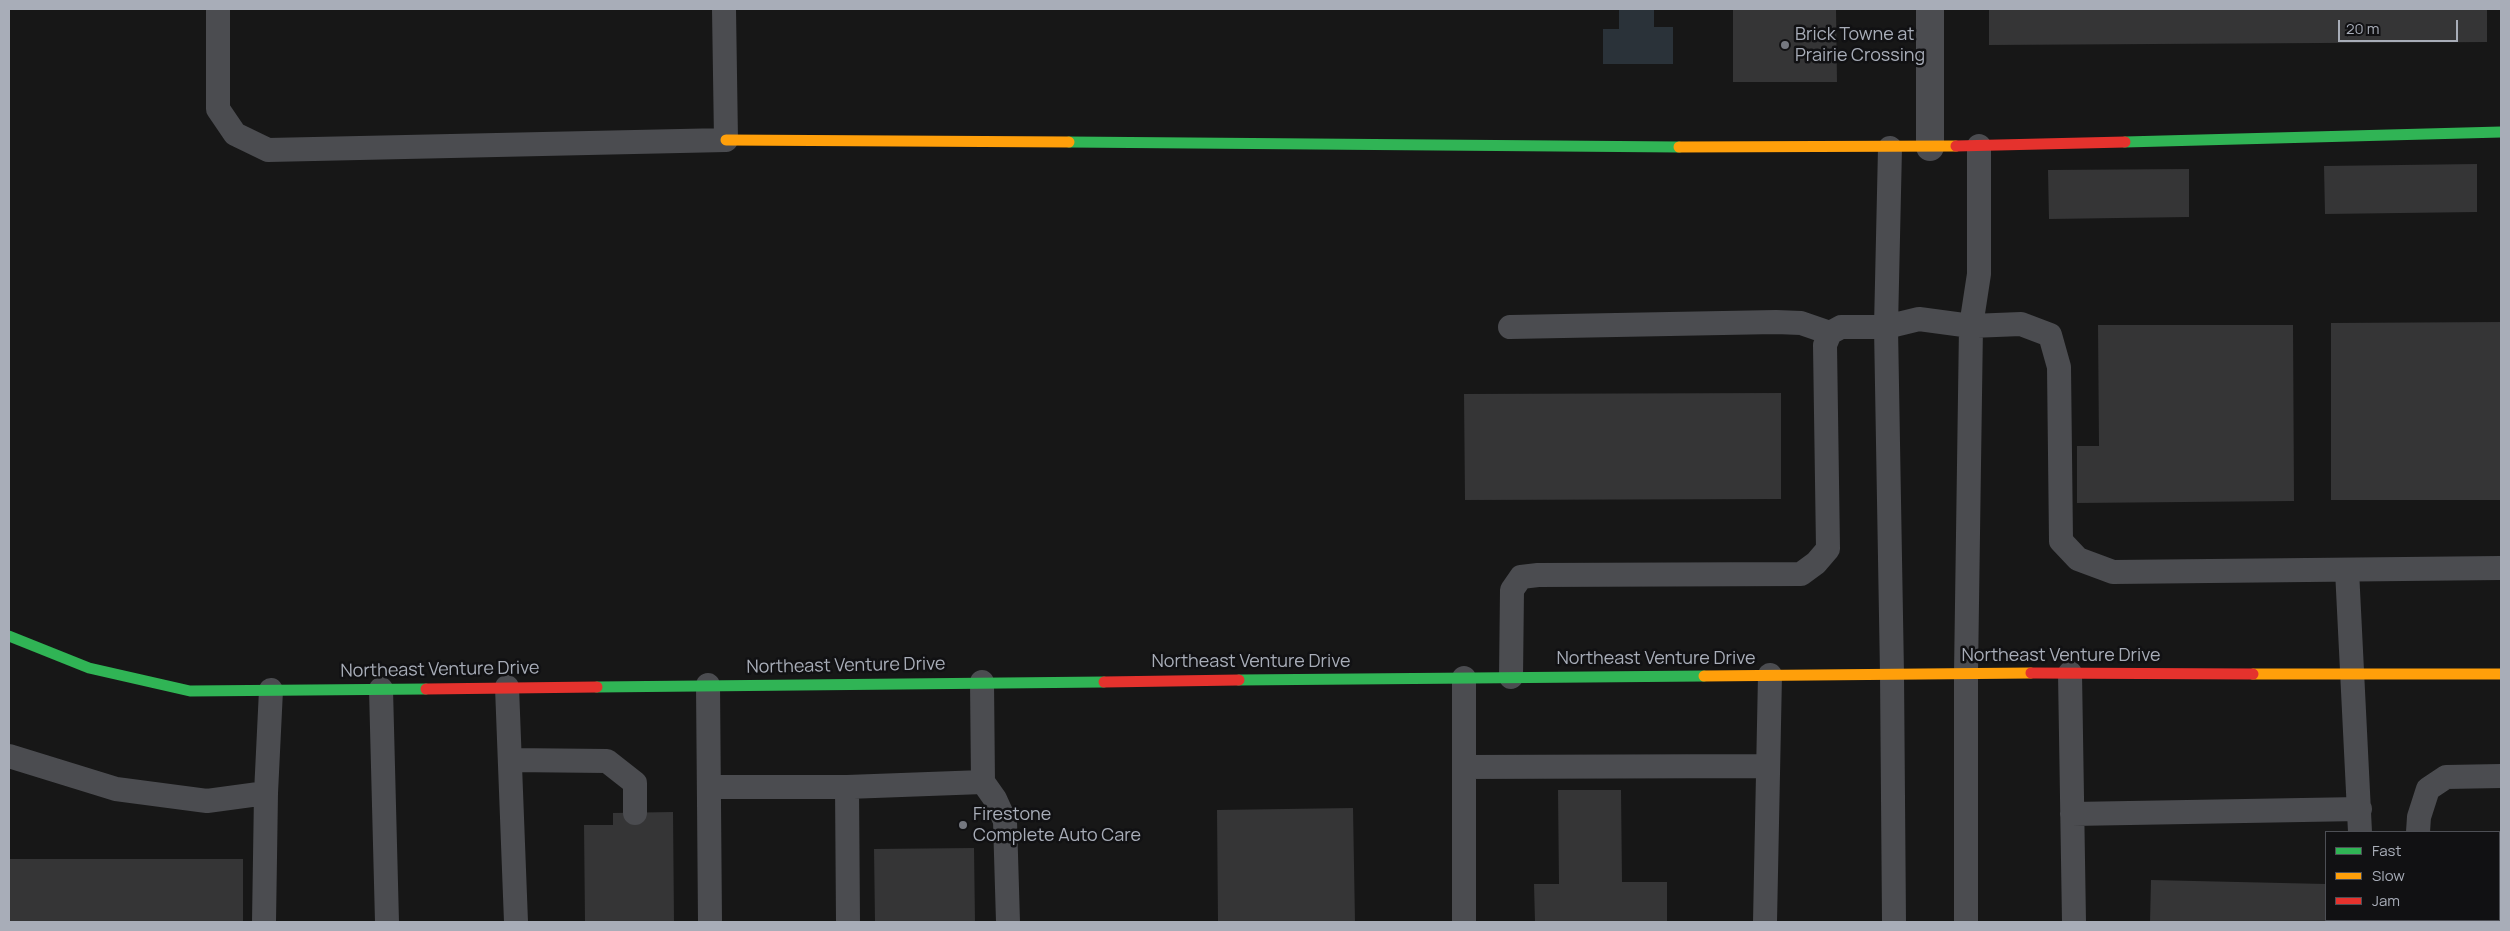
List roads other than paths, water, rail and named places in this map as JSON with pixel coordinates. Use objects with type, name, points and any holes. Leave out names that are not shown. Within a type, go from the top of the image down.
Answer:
[{"type":"street","points":[[1930,9],[1930,147]]},
{"type":"street","points":[[726,140],[1890,148],[2501,132]]},
{"type":"street","name":"Northeast Venture Drive","points":[[9,636],[89,668],[190,691],[1892,674],[2501,674]]},
{"type":"lane","points":[[218,9],[218,109],[235,134],[268,150],[726,140],[724,9]]},
{"type":"lane","points":[[1966,922],[1966,674],[1971,326],[1979,274],[1979,146]]},
{"type":"lane","points":[[1890,148],[1886,327],[1894,922]]},
{"type":"lane","points":[[1511,677],[1512,590],[1521,577],[1538,575],[1801,574],[1816,563],[1828,549],[1825,345],[1830,333],[1840,327],[1886,327],[1920,319],[1971,326],[2021,324],[2050,335],[2059,367],[2061,541],[2078,559],[2113,572],[2501,568]]},
{"type":"lane","points":[[1510,327],[1776,322],[1801,323],[1830,333]]},
{"type":"lane","points":[[2072,814],[2360,821],[2347,570]]},
{"type":"lane","points":[[2070,674],[2074,922]]},
{"type":"lane","points":[[1765,922],[1770,675]]},
{"type":"lane","points":[[1464,678],[1464,922]]},
{"type":"lane","points":[[982,682],[983,782],[995,799],[1005,821],[1008,922]]},
{"type":"lane","points":[[708,685],[710,922]]},
{"type":"lane","points":[[507,687],[516,922]]},
{"type":"lane","points":[[381,689],[386,922]]},
{"type":"lane","points":[[264,922],[270,690]]},
{"type":"lane","points":[[9,756],[116,789],[207,801],[266,793]]},
{"type":"lane","points":[[510,760],[607,761],[635,783],[635,812]]},
{"type":"lane","points":[[1464,767],[1768,766]]},
{"type":"lane","points":[[2418,831],[2419,817],[2428,789],[2446,777],[2501,776]]},
{"type":"lane","points":[[709,787],[847,787],[983,782]]},
{"type":"lane","points":[[847,787],[848,922]]},
{"type":"place","name":"Brick Towne at Prairie Crossing","points":[[1785,45]]},
{"type":"place","name":"Firestone Complete Auto Care","points":[[963,825]]}]
